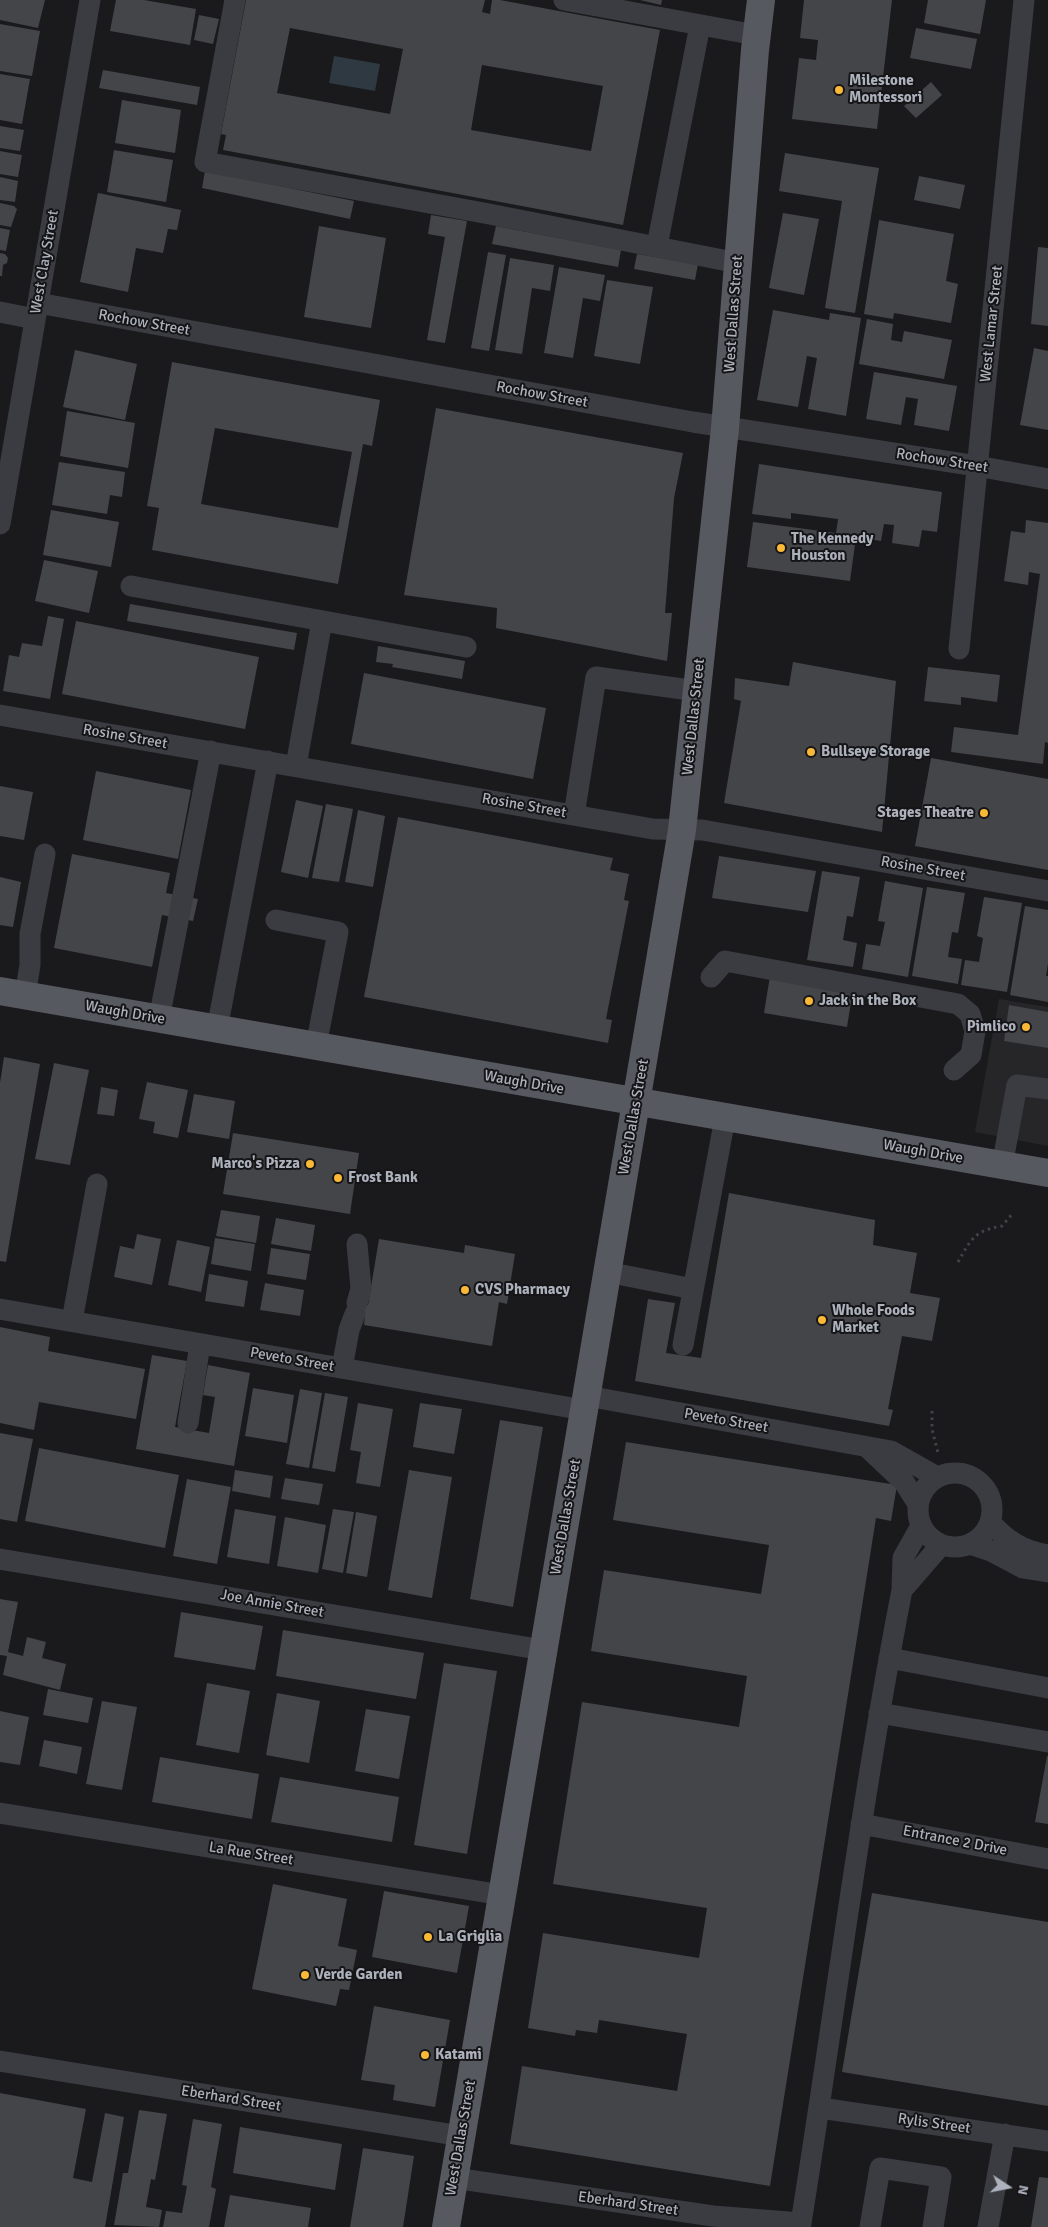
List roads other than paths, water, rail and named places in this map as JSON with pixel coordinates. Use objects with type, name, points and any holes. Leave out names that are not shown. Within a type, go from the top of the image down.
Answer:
[{"type":"main road","name":"West Dallas Street","points":[[446,2227],[682,830],[725,428],[756,35],[761,0]]},
{"type":"main road","name":"Waugh Drive","points":[[12,994],[1048,1173]]},
{"type":"street","name":"West Clay Street","points":[[0,524],[6,455],[36,311],[90,0]]},
{"type":"street","points":[[235,0],[205,162],[657,246],[738,263]]},
{"type":"street","points":[[564,0],[756,35]]},
{"type":"street","name":"West Lamar Street","points":[[959,648],[1024,0]]},
{"type":"street","points":[[657,246],[700,25]]},
{"type":"street","name":"Rochow Street","points":[[0,312],[36,311],[725,428],[978,466],[1048,479]]},
{"type":"street","points":[[131,586],[466,647]]},
{"type":"street","points":[[296,766],[322,621]]},
{"type":"street","points":[[574,815],[596,677],[697,691]]},
{"type":"street","name":"Rosine Street","points":[[0,715],[653,829],[702,830],[1048,891]]},
{"type":"street","points":[[159,1019],[211,751]]},
{"type":"street","points":[[217,1029],[268,761]]},
{"type":"street","points":[[12,994],[30,965],[30,934],[45,854]]},
{"type":"street","points":[[276,920],[338,932],[316,1046]]},
{"type":"street","points":[[711,977],[724,961],[958,1004],[970,1014],[975,1031],[971,1055],[954,1070]]},
{"type":"street","points":[[1002,1166],[1016,1085],[1048,1089]]},
{"type":"street","points":[[683,1345],[725,1118]]},
{"type":"street","points":[[72,1321],[97,1184]]},
{"type":"street","points":[[342,1368],[349,1330],[361,1288],[357,1244]]},
{"type":"street","points":[[607,1272],[693,1289]]},
{"type":"street","name":"Peveto Street","points":[[0,1309],[342,1368],[866,1446],[891,1451],[937,1477]]},
{"type":"street","points":[[188,1423],[200,1344]]},
{"type":"street","points":[[866,1446],[904,1482],[918,1504]]},
{"type":"street","points":[[956,1473],[975,1479],[988,1493],[991,1503],[990,1522],[979,1539],[960,1547],[941,1545],[929,1537],[921,1526],[918,1504],[928,1484],[937,1477],[956,1473]]},
{"type":"street","points":[[990,1522],[1004,1537],[1030,1552],[1048,1555]]},
{"type":"street","points":[[805,2225],[861,1824],[879,1712],[902,1590],[903,1558],[921,1526]]},
{"type":"street","points":[[970,1544],[991,1551],[1024,1568],[1048,1572]]},
{"type":"street","points":[[902,1590],[941,1545]]},
{"type":"street","name":"Joe Annie Street","points":[[0,1559],[544,1650]]},
{"type":"street","points":[[889,1658],[1048,1688]]},
{"type":"street","points":[[879,1712],[1048,1742]]},
{"type":"street","name":"La Rue Street","points":[[0,1813],[502,1895]]},
{"type":"street","name":"Entrance 2 Drive","points":[[861,1824],[1048,1858]]},
{"type":"street","name":"Eberhard Street","points":[[0,2061],[461,2136]]},
{"type":"street","name":"Rylis Street","points":[[820,2108],[1048,2141]]},
{"type":"street","points":[[988,2227],[1005,2134]]},
{"type":"street","points":[[870,2227],[880,2168],[941,2177],[933,2227]]},
{"type":"street","name":"Eberhard Street","points":[[454,2178],[712,2222],[805,2225]]},
{"type":"place","name":"Milestone Montessori","points":[[839,90]]},
{"type":"place","name":"The Kennedy Houston","points":[[781,548]]},
{"type":"place","name":"Bullseye Storage","points":[[811,752]]},
{"type":"place","name":"Stages Theatre","points":[[984,813]]},
{"type":"place","name":"Jack in the Box","points":[[809,1001]]},
{"type":"place","name":"Pimlico","points":[[1026,1027]]},
{"type":"place","name":"Marco's Pizza","points":[[310,1164]]},
{"type":"place","name":"Frost Bank","points":[[338,1178]]},
{"type":"place","name":"CVS Pharmacy","points":[[465,1290]]},
{"type":"place","name":"Whole Foods Market","points":[[822,1320]]},
{"type":"place","name":"La Griglia","points":[[428,1937]]},
{"type":"place","name":"Verde Garden","points":[[305,1975]]},
{"type":"place","name":"Katami","points":[[425,2055]]}]
